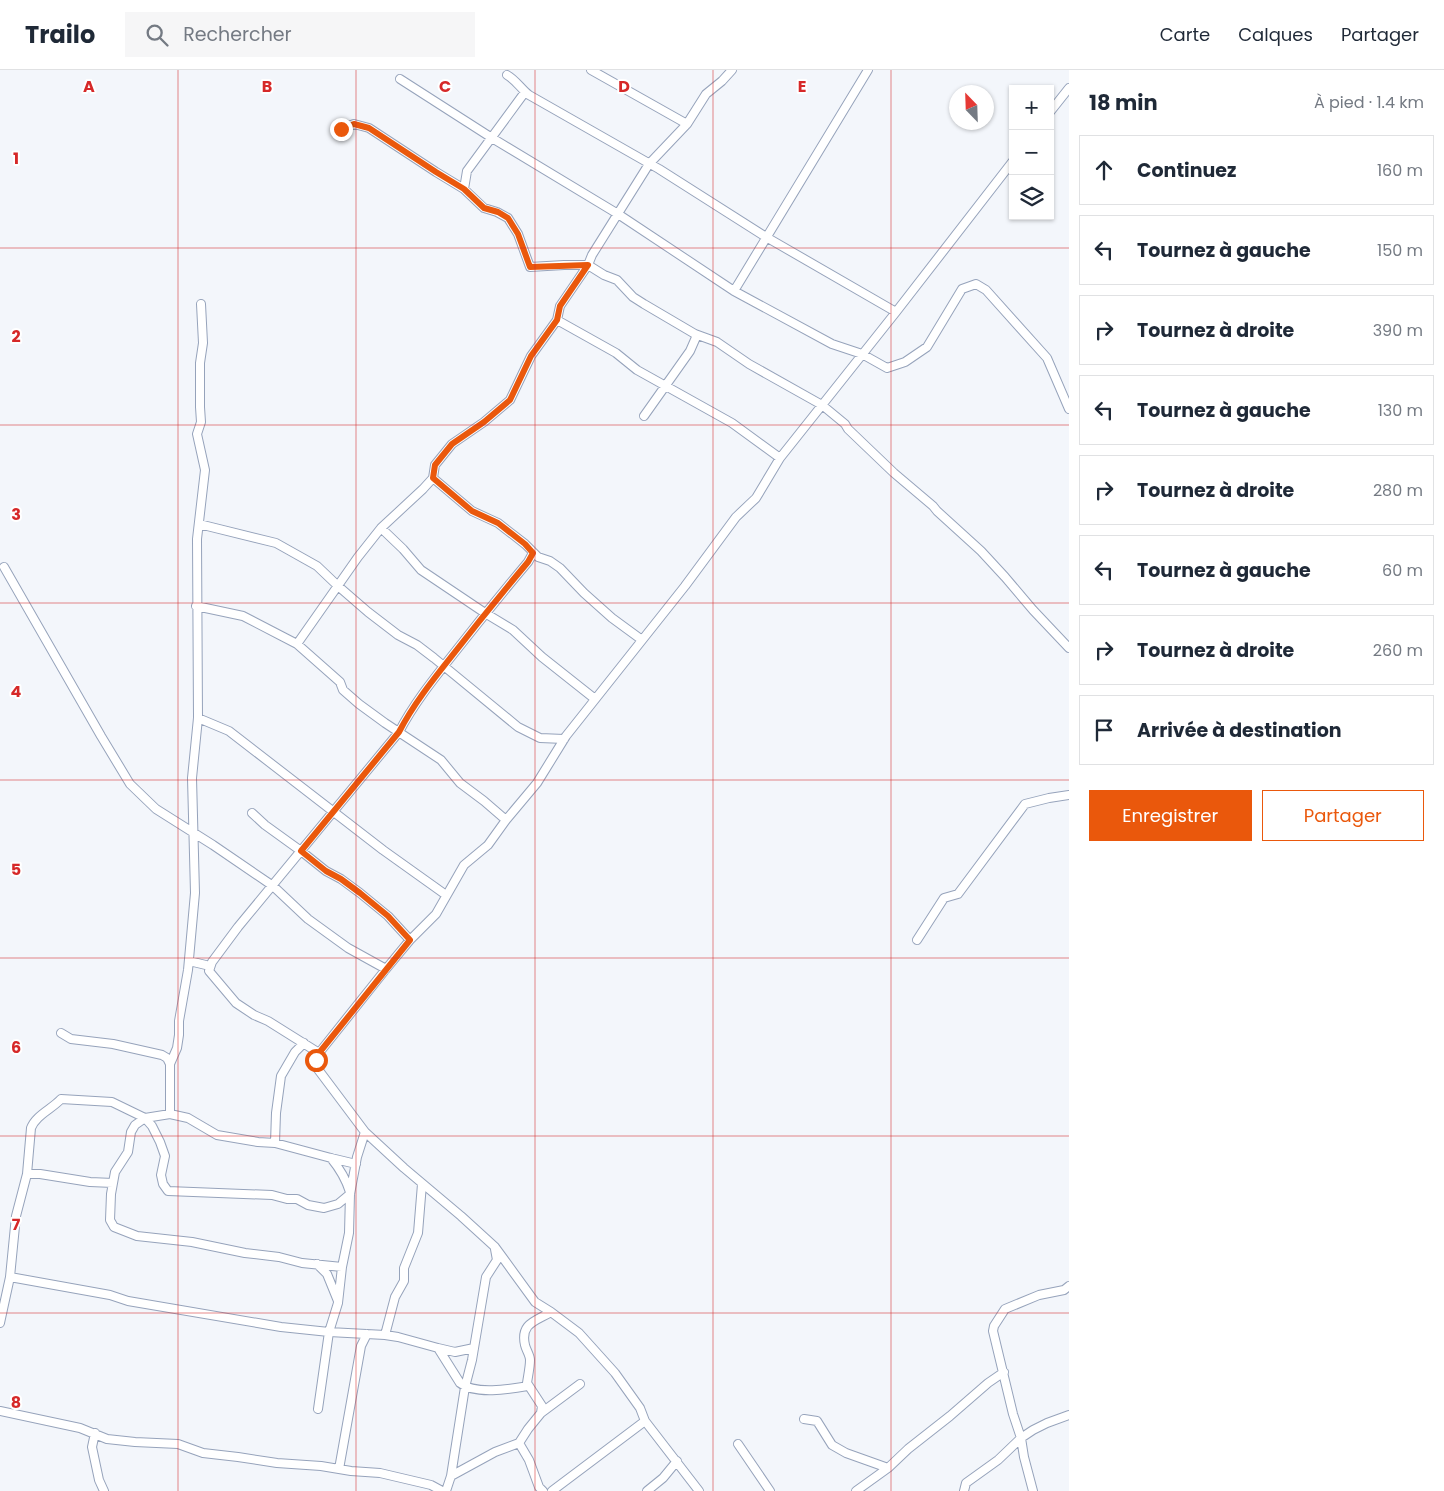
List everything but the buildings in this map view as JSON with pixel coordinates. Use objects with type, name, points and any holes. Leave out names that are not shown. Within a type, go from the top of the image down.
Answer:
[{"type":"street","points":[[591,70],[687,124]]},
{"type":"street","points":[[297,644],[358,557],[381,528],[433,478],[435,465],[452,444],[484,422],[510,400],[531,356],[557,320],[560,306],[588,265],[592,255],[649,164],[687,124],[706,94],[732,70]]},
{"type":"street","points":[[734,291],[868,70]]},
{"type":"street","points":[[507,75],[518,83],[525,92],[649,164],[766,237],[896,312]]},
{"type":"street","points":[[400,79],[492,138],[618,214],[734,291],[832,344],[862,354],[887,368],[905,362],[927,347],[962,290],[976,284],[986,290],[1047,358],[1069,408]]},
{"type":"street","points":[[1054,107],[1069,88]]},
{"type":"street","points":[[464,189],[467,171],[478,153],[492,138],[525,92]]},
{"type":"street","points":[[341,129],[354,124],[369,128],[464,189],[484,208],[498,212],[508,218],[518,234],[530,267],[588,265],[604,275],[617,280],[633,297],[697,335],[717,342],[749,364],[822,405],[846,424],[848,429],[882,462],[981,551],[1069,648]]},
{"type":"street","points":[[699,1491],[645,1421],[640,1408],[615,1374],[579,1333],[552,1312],[535,1302],[495,1247],[365,1132],[317,1068],[316,1060],[319,1053],[386,969],[410,940],[436,914],[464,865],[488,845],[506,820],[538,783],[564,739],[685,586],[736,517],[756,498],[780,458],[1009,166]]},
{"type":"street","points":[[170,1114],[170,1064],[177,1048],[179,1035],[179,1021],[189,961],[195,893],[192,778],[198,718],[197,539],[205,470],[197,434],[201,422],[200,363],[204,343],[201,304]]},
{"type":"street","points":[[557,320],[616,353],[637,370],[732,423],[780,458]]},
{"type":"street","points":[[644,416],[690,351],[697,335]]},
{"type":"street","points":[[433,478],[472,511],[498,523],[538,557],[550,561],[560,568],[612,618],[642,640]]},
{"type":"street","points":[[199,524],[276,543],[317,566],[338,586],[398,635],[418,645],[518,727],[540,738],[564,739]]},
{"type":"street","points":[[381,528],[421,570],[485,614],[513,630],[542,657],[595,699]]},
{"type":"street","points":[[319,1053],[268,1021],[254,1016],[236,1002],[209,971],[210,966],[238,927],[399,732],[408,714],[485,614],[528,562],[533,553]]},
{"type":"street","points":[[4,567],[130,784],[156,809],[273,886],[316,925],[348,948],[386,969]]},
{"type":"street","points":[[196,606],[243,616],[297,644],[340,682],[343,690],[359,704],[441,760],[460,783],[506,820]]},
{"type":"street","points":[[198,718],[230,731],[382,850],[446,896]]},
{"type":"street","points":[[917,940],[944,898],[958,894],[1024,804],[1069,795]]},
{"type":"street","points":[[252,813],[265,826],[326,871],[360,893],[388,916],[410,940]]},
{"type":"street","points":[[189,961],[210,966]]},
{"type":"street","points":[[61,1033],[71,1039],[113,1044],[162,1055],[167,1058],[170,1064]]},
{"type":"street","points":[[275,1143],[276,1113],[281,1076],[294,1052],[304,1043]]},
{"type":"street","points":[[0,1323],[10,1277],[16,1216],[27,1174],[31,1128],[33,1122],[54,1106],[61,1098],[112,1102],[145,1118],[152,1126],[165,1156],[161,1175],[163,1184],[168,1191],[272,1195],[296,1199],[308,1205],[324,1208],[338,1204],[350,1194]]},
{"type":"street","points":[[342,1267],[302,1263],[184,1240],[137,1236],[116,1228],[110,1220],[113,1183],[115,1172],[128,1152],[131,1132],[135,1125],[145,1118],[170,1114],[188,1118],[218,1135],[275,1143],[356,1164]]},
{"type":"street","points":[[318,1408],[329,1332],[338,1304],[342,1267],[349,1234],[350,1194],[365,1132]]},
{"type":"street","points":[[331,1158],[347,1182],[350,1194]]},
{"type":"street","points":[[27,1174],[113,1183]]},
{"type":"street","points":[[386,1335],[395,1297],[404,1281],[404,1268],[418,1233],[422,1184]]},
{"type":"street","points":[[446,1491],[451,1476],[464,1387],[474,1348],[486,1277],[497,1260],[495,1247]]},
{"type":"street","points":[[317,1264],[327,1274],[338,1304]]},
{"type":"street","points":[[10,1277],[110,1295],[128,1301],[281,1327],[386,1335],[455,1352],[474,1348]]},
{"type":"street","points":[[1033,1491],[993,1331],[994,1326],[1005,1309],[1039,1295],[1064,1290],[1069,1286]]},
{"type":"street","points":[[541,1413],[542,1406],[527,1383],[530,1358],[523,1336],[524,1330],[528,1326],[552,1312]]},
{"type":"street","points":[[339,1469],[360,1354],[367,1334]]},
{"type":"street","points":[[438,1348],[464,1387],[491,1391],[528,1386]]},
{"type":"street","points":[[856,1491],[888,1468],[908,1449],[1004,1372]]},
{"type":"street","points":[[451,1476],[495,1452],[519,1443],[541,1413],[580,1384]]},
{"type":"street","points":[[0,1411],[80,1428],[107,1439],[178,1444],[202,1453],[238,1456],[277,1463],[380,1472],[431,1485],[442,1491]]},
{"type":"street","points":[[964,1491],[966,1483],[998,1460],[1021,1438],[1047,1423],[1069,1415]]},
{"type":"street","points":[[804,1419],[817,1421],[832,1445],[846,1453],[888,1468]]},
{"type":"street","points":[[552,1491],[645,1421]]},
{"type":"street","points":[[95,1433],[92,1446],[99,1480],[104,1491]]},
{"type":"street","points":[[519,1443],[543,1491]]},
{"type":"street","points":[[738,1444],[770,1491]]},
{"type":"street","points":[[648,1491],[677,1462]]},
{"type":"street","points":[[425,1491],[431,1485]]},
{"type":"route","points":[[316,1060],[319,1053],[410,940],[388,916],[360,893],[326,871],[301,851],[399,732],[408,714],[485,614],[528,562],[533,553],[525,544],[498,523],[472,511],[433,478],[435,465],[452,444],[484,422],[510,400],[531,356],[557,320],[560,306],[588,265],[530,267],[518,234],[508,218],[498,212],[484,208],[464,189],[369,128],[354,124],[341,129]]}]
